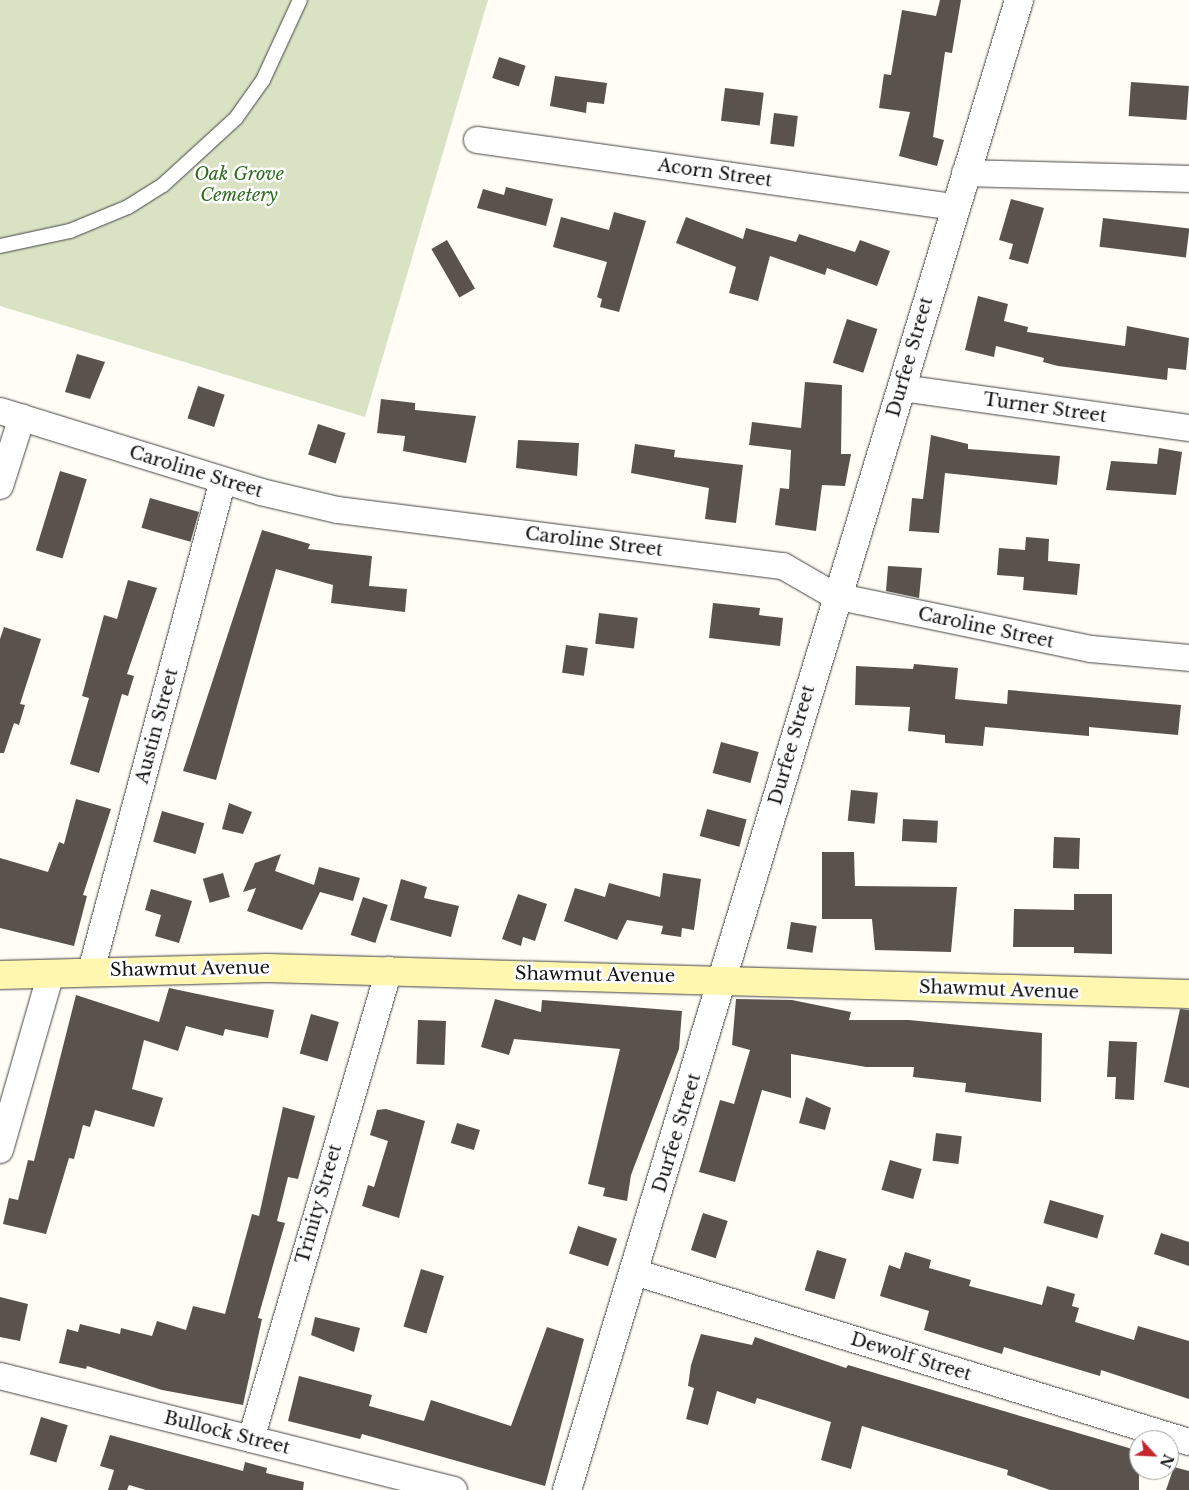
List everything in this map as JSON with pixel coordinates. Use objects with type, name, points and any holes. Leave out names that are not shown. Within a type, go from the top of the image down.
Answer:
[{"type":"main road","name":"Shawmut Avenue","points":[[0,975],[91,971],[389,970],[724,978],[1189,994]]},
{"type":"street","name":"Durfee Street","points":[[567,1490],[724,978],[835,596],[902,388],[953,207],[966,173],[1019,0]]},
{"type":"street","name":"Acorn Street","points":[[477,140],[953,207]]},
{"type":"street","points":[[966,173],[1189,179]]},
{"type":"street","name":"Turner Street","points":[[902,388],[1189,428]]},
{"type":"street","points":[[0,486],[11,414]]},
{"type":"street","name":"Caroline Street","points":[[11,414],[222,480],[373,517],[783,566],[835,596],[1091,649],[1189,658]]},
{"type":"street","name":"Austin Street","points":[[91,971],[222,480]]},
{"type":"street","name":"Trinity Street","points":[[251,1439],[389,970]]},
{"type":"street","points":[[0,1150],[51,973]]},
{"type":"street","name":"Dewolf Street","points":[[634,1272],[1189,1442]]},
{"type":"street","name":"Bullock Street","points":[[0,1376],[454,1490]]},
{"type":"lane","points":[[0,246],[70,231],[128,206],[163,185],[236,118],[263,80],[300,0]]},
{"type":"green space","name":"Oak Grove Cemetery","points":[[0,0],[488,0],[365,417],[0,306]]},
{"type":"building","points":[[940,0],[961,0],[952,53],[945,52],[933,137],[944,140],[937,166],[899,156],[910,112],[879,108],[884,74],[891,75],[902,10],[936,16]]},
{"type":"building","points":[[499,57],[526,66],[519,87],[492,78]]},
{"type":"building","points":[[555,76],[607,83],[604,104],[587,102],[586,113],[550,106]]},
{"type":"building","points":[[1131,82],[1189,86],[1186,120],[1129,116]]},
{"type":"building","points":[[725,88],[764,93],[760,126],[721,121]]},
{"type":"building","points":[[774,113],[798,116],[794,147],[770,144]]},
{"type":"building","points":[[506,187],[553,199],[546,226],[477,208],[483,189],[504,195]]},
{"type":"building","points":[[1011,199],[1044,208],[1028,264],[1009,259],[1013,244],[999,240]]},
{"type":"building","points":[[614,212],[646,221],[619,312],[600,307],[602,299],[597,297],[607,262],[553,247],[561,217],[609,230]]},
{"type":"building","points":[[686,217],[743,239],[746,228],[796,242],[799,234],[855,252],[860,240],[890,251],[877,286],[827,268],[825,275],[770,256],[758,301],[729,293],[736,267],[676,243]]},
{"type":"building","points":[[1103,218],[1189,229],[1186,257],[1099,247]]},
{"type":"building","points":[[447,240],[475,288],[459,297],[431,249]]},
{"type":"building","points":[[978,296],[1008,304],[1004,321],[1028,327],[1027,332],[1125,346],[1127,326],[1189,338],[1186,370],[1168,368],[1167,380],[1058,366],[1043,362],[1044,358],[996,346],[994,357],[965,350]]},
{"type":"building","points":[[847,319],[877,329],[863,373],[833,363]]},
{"type":"building","points":[[77,354],[105,362],[90,399],[65,392]]},
{"type":"building","points":[[805,382],[842,385],[841,454],[851,454],[845,486],[822,485],[816,531],[775,525],[780,488],[789,489],[791,450],[749,445],[752,422],[801,428]]},
{"type":"building","points":[[198,386],[225,395],[214,427],[187,418]]},
{"type":"building","points":[[381,399],[415,403],[415,410],[476,416],[466,463],[403,451],[405,436],[377,433]]},
{"type":"building","points":[[318,424],[346,433],[336,463],[308,454]]},
{"type":"building","points":[[931,435],[968,444],[968,449],[1060,456],[1057,485],[945,473],[939,533],[909,531],[912,498],[923,499]]},
{"type":"building","points":[[518,440],[579,443],[577,476],[516,468]]},
{"type":"building","points":[[635,444],[675,450],[674,457],[743,465],[736,523],[705,519],[709,488],[631,473]]},
{"type":"building","points":[[1159,448],[1182,452],[1176,495],[1106,490],[1111,461],[1157,464]]},
{"type":"building","points":[[60,471],[87,479],[63,559],[36,550]]},
{"type":"building","points":[[150,498],[199,512],[190,542],[141,528]]},
{"type":"building","points":[[262,530],[310,544],[308,549],[372,556],[369,586],[407,589],[405,612],[331,603],[333,585],[276,569],[216,780],[183,771]]},
{"type":"building","points":[[1026,537],[1049,539],[1048,561],[1080,564],[1077,595],[1023,590],[1024,577],[997,575],[999,548],[1025,550]]},
{"type":"building","points":[[888,566],[922,568],[919,598],[886,591]]},
{"type":"building","points":[[128,580],[157,588],[127,674],[134,676],[128,696],[122,694],[99,773],[70,764],[89,698],[82,696],[104,615],[117,619]]},
{"type":"building","points":[[713,603],[760,608],[759,615],[783,618],[780,646],[709,638]]},
{"type":"building","points":[[599,613],[638,618],[634,649],[595,644]]},
{"type":"building","points":[[4,627],[41,639],[20,704],[25,705],[19,725],[14,723],[4,753],[0,753],[0,639]]},
{"type":"building","points":[[566,645],[588,648],[584,676],[562,673]]},
{"type":"building","points":[[914,664],[958,668],[955,699],[1007,704],[1008,690],[1181,705],[1178,735],[1089,727],[1089,736],[985,727],[983,746],[945,743],[945,735],[908,731],[910,707],[855,705],[856,666],[913,669]]},
{"type":"building","points":[[721,742],[759,752],[750,783],[713,773]]},
{"type":"building","points":[[851,790],[878,793],[875,824],[848,821]]},
{"type":"building","points":[[76,799],[111,809],[83,895],[87,896],[74,946],[0,928],[0,858],[48,872],[59,842],[64,844]]},
{"type":"building","points":[[229,803],[252,812],[243,834],[222,829]]},
{"type":"building","points":[[707,809],[747,820],[739,847],[700,836]]},
{"type":"building","points":[[162,811],[204,823],[195,854],[153,842]]},
{"type":"building","points":[[903,819],[938,821],[937,843],[902,841]]},
{"type":"building","points":[[1054,837],[1080,838],[1079,869],[1053,868]]},
{"type":"building","points":[[822,852],[854,852],[855,886],[957,887],[951,952],[875,950],[872,919],[822,919]]},
{"type":"building","points":[[281,854],[275,871],[314,885],[319,867],[360,878],[353,901],[320,892],[302,930],[247,911],[256,888],[243,892],[255,863]]},
{"type":"building","points":[[223,873],[230,897],[210,903],[203,879]]},
{"type":"building","points":[[663,873],[701,879],[694,930],[682,928],[681,937],[661,934],[663,926],[627,920],[617,940],[564,921],[575,888],[605,897],[609,883],[660,897]]},
{"type":"building","points":[[401,879],[427,887],[424,898],[459,906],[451,937],[390,920]]},
{"type":"building","points":[[151,889],[192,901],[179,943],[155,936],[161,915],[145,910]]},
{"type":"building","points":[[518,894],[547,904],[535,941],[523,937],[521,946],[502,939]]},
{"type":"building","points":[[1074,894],[1112,894],[1112,954],[1074,953],[1074,947],[1013,947],[1014,909],[1074,910]]},
{"type":"building","points":[[363,897],[388,905],[375,943],[351,935]]},
{"type":"building","points":[[791,922],[817,926],[812,953],[787,949]]},
{"type":"building","points":[[169,988],[274,1010],[268,1038],[225,1029],[223,1036],[186,1026],[178,1051],[144,1040],[132,1089],[163,1098],[154,1127],[95,1110],[90,1127],[83,1125],[74,1159],[69,1158],[46,1234],[3,1224],[9,1198],[18,1200],[28,1160],[34,1161],[76,995],[159,1022]]},
{"type":"building","points":[[495,999],[541,1012],[542,1000],[682,1011],[679,1049],[631,1175],[627,1201],[603,1196],[605,1188],[588,1184],[620,1049],[514,1039],[509,1055],[481,1047]]},
{"type":"building","points":[[736,999],[792,1000],[851,1012],[849,1020],[909,1020],[1042,1033],[1041,1102],[965,1092],[966,1083],[913,1077],[914,1067],[866,1067],[791,1054],[791,1098],[762,1090],[735,1182],[699,1172],[720,1100],[734,1104],[750,1050],[732,1045]]},
{"type":"building","points":[[1180,1009],[1189,1010],[1189,1088],[1164,1082]]},
{"type":"building","points":[[311,1014],[339,1022],[328,1061],[300,1053]]},
{"type":"building","points":[[418,1020],[446,1021],[444,1065],[416,1064]]},
{"type":"building","points":[[1109,1041],[1137,1042],[1134,1100],[1115,1099],[1116,1077],[1107,1077]]},
{"type":"building","points":[[806,1097],[831,1108],[825,1130],[799,1123]]},
{"type":"building","points":[[283,1107],[315,1116],[298,1179],[288,1177],[277,1221],[285,1223],[258,1318],[262,1319],[243,1405],[162,1390],[87,1366],[86,1369],[59,1363],[67,1329],[78,1332],[80,1324],[120,1334],[121,1328],[152,1336],[157,1321],[186,1330],[193,1306],[225,1314],[252,1214],[259,1216]]},
{"type":"building","points":[[386,1109],[425,1121],[399,1218],[362,1206],[368,1185],[374,1187],[388,1141],[370,1135],[377,1110]]},
{"type":"building","points":[[457,1123],[480,1130],[474,1150],[451,1143]]},
{"type":"building","points":[[936,1133],[962,1136],[958,1164],[933,1161]]},
{"type":"building","points":[[890,1160],[922,1169],[913,1199],[881,1190]]},
{"type":"building","points":[[1050,1200],[1104,1215],[1097,1239],[1043,1223]]},
{"type":"building","points":[[703,1213],[728,1221],[716,1258],[691,1250]]},
{"type":"building","points":[[578,1226],[617,1239],[608,1266],[569,1254]]},
{"type":"building","points":[[1161,1233],[1189,1242],[1189,1266],[1154,1254]]},
{"type":"building","points":[[817,1250],[847,1259],[834,1299],[805,1290]]},
{"type":"building","points":[[905,1252],[931,1260],[929,1268],[971,1280],[969,1286],[1042,1305],[1047,1286],[1075,1294],[1072,1306],[1079,1308],[1075,1322],[1134,1340],[1138,1326],[1189,1341],[1189,1399],[1101,1370],[1100,1376],[1004,1347],[1002,1354],[924,1330],[929,1311],[880,1296],[889,1265],[900,1269]]},
{"type":"building","points":[[421,1269],[444,1276],[426,1333],[403,1326]]},
{"type":"building","points":[[0,1297],[28,1304],[20,1341],[0,1337]]},
{"type":"building","points":[[315,1317],[360,1328],[354,1352],[311,1335]]},
{"type":"building","points":[[547,1327],[584,1339],[545,1486],[362,1434],[360,1439],[288,1421],[299,1376],[372,1395],[369,1406],[424,1421],[431,1400],[511,1426]]},
{"type":"building","points":[[701,1334],[752,1345],[755,1337],[846,1368],[848,1365],[1129,1448],[1129,1480],[1139,1480],[1139,1490],[1050,1490],[1007,1475],[1008,1470],[862,1426],[851,1469],[821,1460],[831,1422],[757,1398],[755,1404],[717,1391],[708,1425],[686,1419],[694,1388],[688,1386],[691,1365]]},
{"type":"building","points":[[41,1417],[68,1425],[56,1462],[30,1454]]},
{"type":"building","points":[[110,1435],[243,1471],[245,1462],[267,1468],[266,1473],[304,1482],[303,1490],[146,1490],[129,1485],[127,1490],[108,1490],[114,1470],[100,1466]]},
{"type":"building","points":[[1179,1468],[1189,1471],[1189,1490],[1166,1490],[1169,1480],[1179,1480]]}]
